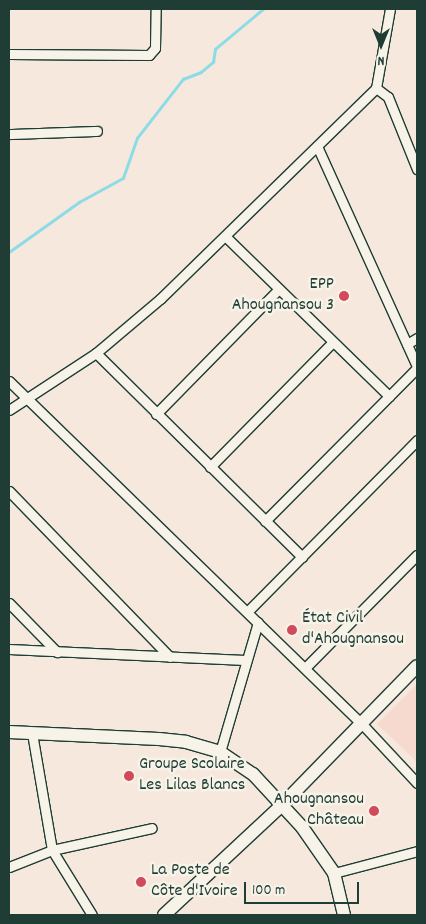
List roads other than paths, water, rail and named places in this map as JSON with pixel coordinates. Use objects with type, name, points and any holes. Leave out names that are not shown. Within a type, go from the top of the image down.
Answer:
[{"type":"street","points":[[9,54],[148,55],[155,48],[156,9]]},
{"type":"street","points":[[9,410],[96,353],[226,237],[376,88],[390,9]]},
{"type":"street","points":[[376,88],[388,98],[417,169]]},
{"type":"street","points":[[9,134],[97,131]]},
{"type":"street","points":[[265,521],[417,367],[317,146]]},
{"type":"street","points":[[226,237],[389,396]]},
{"type":"street","points":[[156,414],[279,289]]},
{"type":"street","points":[[407,344],[417,338]]},
{"type":"street","points":[[210,467],[333,342]]},
{"type":"street","points":[[96,353],[302,557]]},
{"type":"street","points":[[9,381],[362,724],[417,783]]},
{"type":"street","points":[[247,612],[417,440]]},
{"type":"street","points":[[9,491],[170,657]]},
{"type":"street","points":[[305,668],[417,555]]},
{"type":"street","points":[[9,603],[57,652]]},
{"type":"street","points":[[220,752],[245,660],[258,622]]},
{"type":"street","points":[[9,649],[245,660]]},
{"type":"street","points":[[164,915],[283,804],[417,666]]},
{"type":"street","points":[[9,732],[159,738],[220,752],[253,774],[283,804],[334,873],[344,915]]},
{"type":"street","points":[[32,733],[52,850],[92,915]]},
{"type":"street","points":[[9,867],[52,850],[152,828]]},
{"type":"street","points":[[334,873],[417,851]]},
{"type":"waterway","points":[[9,252],[79,202],[123,178],[137,138],[183,79],[201,72],[213,62],[215,49],[263,9]]},
{"type":"place","name":"EPP Ahougnansou 3","points":[[344,296]]},
{"type":"place","name":"État Civil d'Ahougnansou","points":[[292,630]]},
{"type":"place","name":"Groupe Scolaire Les Lilas Blancs","points":[[129,776]]},
{"type":"place","name":"Ahougnansou Château","points":[[374,811]]},
{"type":"place","name":"La Poste de Côte d'Ivoire","points":[[141,882]]}]
